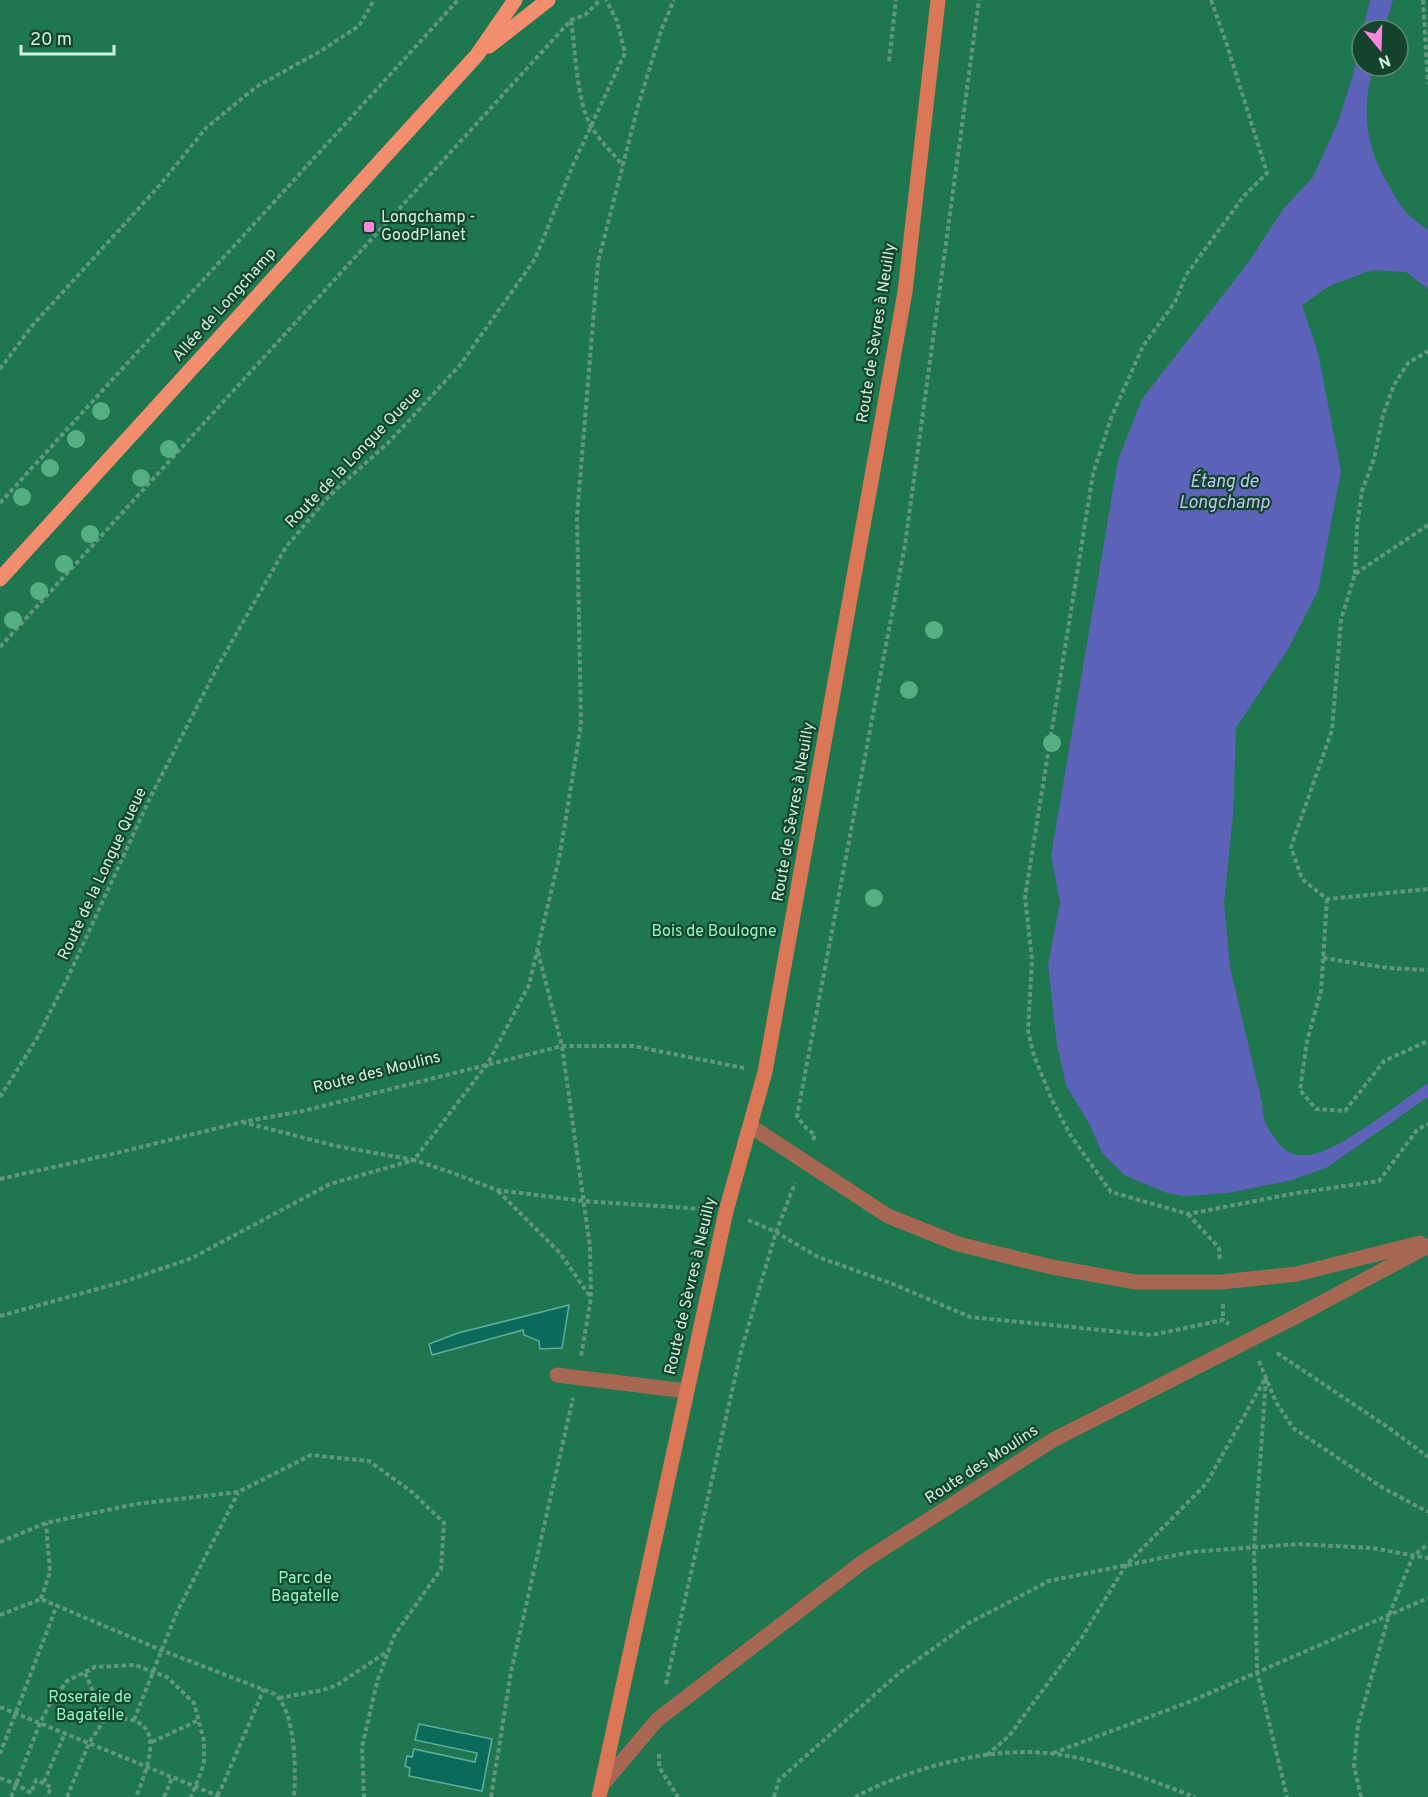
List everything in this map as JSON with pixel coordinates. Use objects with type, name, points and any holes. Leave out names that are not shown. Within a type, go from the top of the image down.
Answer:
[{"type":"main road","name":"Allée de Longchamp","points":[[0,579],[477,55],[515,0]]},
{"type":"main road","name":"Allée de Longchamp","points":[[477,55],[548,0]]},
{"type":"street","name":"Route de Sèvres à Neuilly","points":[[601,1790],[726,1211],[765,1072],[905,292],[938,0]]},
{"type":"street","points":[[750,1126],[888,1216],[958,1244],[1052,1267],[1136,1282],[1221,1282],[1297,1274],[1428,1241]]},
{"type":"street","name":"Route des Moulins","points":[[601,1790],[657,1720],[864,1561],[1053,1440],[1428,1246]]},
{"type":"street","points":[[557,1375],[686,1391]]},
{"type":"path","points":[[0,369],[32,326],[159,186],[206,128],[256,87],[319,52],[359,26],[374,0]]},
{"type":"path","name":"Allée de Longchamp","points":[[0,503],[458,0]]},
{"type":"path","points":[[0,647],[571,20],[585,15],[600,0]]},
{"type":"path","name":"Route de la Longue Queue","points":[[0,1097],[36,1040],[69,975],[149,800],[219,664],[286,547],[329,496],[390,441],[460,365],[535,259],[591,126],[626,53],[617,21],[606,0]]},
{"type":"path","points":[[0,1316],[126,1281],[192,1258],[330,1184],[414,1160],[488,1063],[530,985],[560,855],[581,725],[577,516],[598,262],[638,106],[662,28],[674,0]]},
{"type":"path","points":[[889,61],[896,0]]},
{"type":"path","points":[[665,1689],[741,1351],[776,1232],[815,1135],[797,1116],[905,544],[979,0]]},
{"type":"path","points":[[1211,0],[1267,173],[1244,196],[1186,275],[1175,302],[1143,346],[1112,418],[1093,474],[1025,897],[1032,960],[1028,1030],[1034,1056],[1061,1118],[1111,1192],[1188,1214],[1297,1193],[1379,1181],[1417,1130],[1428,1124]]},
{"type":"path","points":[[1423,0],[1428,84]]},
{"type":"path","points":[[571,20],[576,69],[584,109],[591,126],[623,166]]},
{"type":"path","points":[[1428,351],[1408,363],[1394,386],[1383,415],[1374,459],[1362,491],[1357,526],[1355,574],[1341,620],[1332,730],[1291,847],[1302,879],[1327,899],[1428,889]]},
{"type":"path","points":[[1355,574],[1428,525]]},
{"type":"path","points":[[1327,899],[1321,991],[1307,1041],[1300,1090],[1316,1109],[1345,1111],[1384,1061],[1428,1041]]},
{"type":"path","points":[[1323,958],[1388,968],[1428,970]]},
{"type":"path","name":"Route des Moulins","points":[[0,1179],[242,1122],[303,1111],[562,1046],[633,1046],[765,1072]]},
{"type":"path","points":[[242,1122],[336,1146],[414,1160],[497,1190],[584,1201],[726,1211],[776,1232],[818,1257],[893,1284],[970,1317],[1152,1335],[1223,1320]]},
{"type":"path","points":[[497,1190],[560,1253],[591,1298]]},
{"type":"path","points":[[1254,1337],[1260,1365],[1275,1402],[1293,1428],[1383,1488],[1428,1512]]},
{"type":"path","points":[[1254,1337],[1428,1457]]},
{"type":"path","points":[[1266,1377],[1254,1547],[1257,1672],[1287,1797]]},
{"type":"path","points":[[987,1755],[1009,1736],[1082,1637],[1126,1565],[1206,1484],[1266,1377]]},
{"type":"path","points":[[0,1542],[46,1523],[136,1504],[238,1492],[311,1455],[369,1461],[412,1492],[444,1523],[441,1569],[394,1636],[377,1682],[362,1747],[364,1797]]},
{"type":"path","points":[[134,1720],[177,1614],[238,1492]]},
{"type":"path","points":[[41,1599],[50,1572],[46,1523]]},
{"type":"path","points":[[774,1797],[779,1780],[899,1673],[969,1623],[1048,1581],[1191,1552],[1298,1544],[1372,1548],[1428,1558]]},
{"type":"path","points":[[1361,1797],[1354,1766],[1358,1725],[1389,1615],[1413,1556],[1428,1544]]},
{"type":"path","points":[[1053,1753],[1188,1702],[1428,1598]]},
{"type":"path","points":[[0,1615],[41,1599],[161,1650],[275,1694],[290,1724],[294,1797]]},
{"type":"path","points":[[0,1754],[57,1605]]},
{"type":"path","points":[[279,1698],[323,1690],[337,1685],[389,1650]]},
{"type":"path","points":[[10,1797],[40,1723],[48,1707],[67,1681],[95,1667],[135,1665],[167,1677],[194,1703],[204,1741],[204,1764],[191,1797]]},
{"type":"path","points":[[85,1673],[105,1719]]},
{"type":"path","points":[[0,1707],[218,1796],[264,1689]]},
{"type":"path","points":[[67,1797],[89,1743],[105,1719],[120,1717],[134,1720],[145,1729],[152,1742],[148,1767],[136,1797]]},
{"type":"path","points":[[152,1742],[199,1720]]},
{"type":"path","points":[[44,1782],[65,1733]]},
{"type":"path","points":[[855,1797],[880,1784],[963,1759],[987,1755],[1053,1753],[1111,1766],[1195,1797]]},
{"type":"path","points":[[164,1797],[172,1778]]},
{"type":"path","points":[[0,1779],[16,1784],[30,1795],[36,1780],[44,1782],[51,1787],[47,1797]]},
{"type":"green space","name":"Bois de Boulogne","points":[[0,0],[1428,0],[1428,1797],[0,1797]]},
{"type":"water","points":[[1370,0],[1393,0],[1388,18],[1366,18]]},
{"type":"water","name":"Étang de Longchamp","points":[[1352,78],[1371,78],[1367,99],[1371,144],[1383,174],[1399,203],[1410,216],[1428,230],[1428,289],[1406,272],[1372,270],[1329,286],[1302,305],[1318,353],[1341,471],[1318,591],[1288,649],[1236,728],[1233,815],[1224,903],[1230,967],[1264,1118],[1268,1129],[1280,1146],[1297,1155],[1321,1152],[1352,1136],[1428,1083],[1428,1097],[1326,1168],[1292,1180],[1227,1193],[1185,1196],[1167,1193],[1124,1175],[1102,1153],[1090,1125],[1066,1085],[1057,1044],[1048,965],[1060,902],[1051,856],[1118,460],[1142,399],[1248,263],[1283,209],[1313,177],[1338,122]]},
{"type":"building","points":[[569,1305],[562,1348],[540,1349],[539,1341],[524,1335],[523,1330],[432,1355],[429,1344],[458,1333]]},
{"type":"building","points":[[419,1724],[492,1739],[482,1791],[409,1776],[410,1768],[405,1766],[407,1756],[412,1757],[414,1749],[475,1762],[477,1753],[415,1740]]},
{"type":"place","name":"Longchamp - GoodPlanet","points":[[369,227]]},
{"type":"park label","name":"Parc de Bagatelle","points":[[305,1588]]},
{"type":"park label","name":"Roseraie de Bagatelle","points":[[90,1707]]}]
